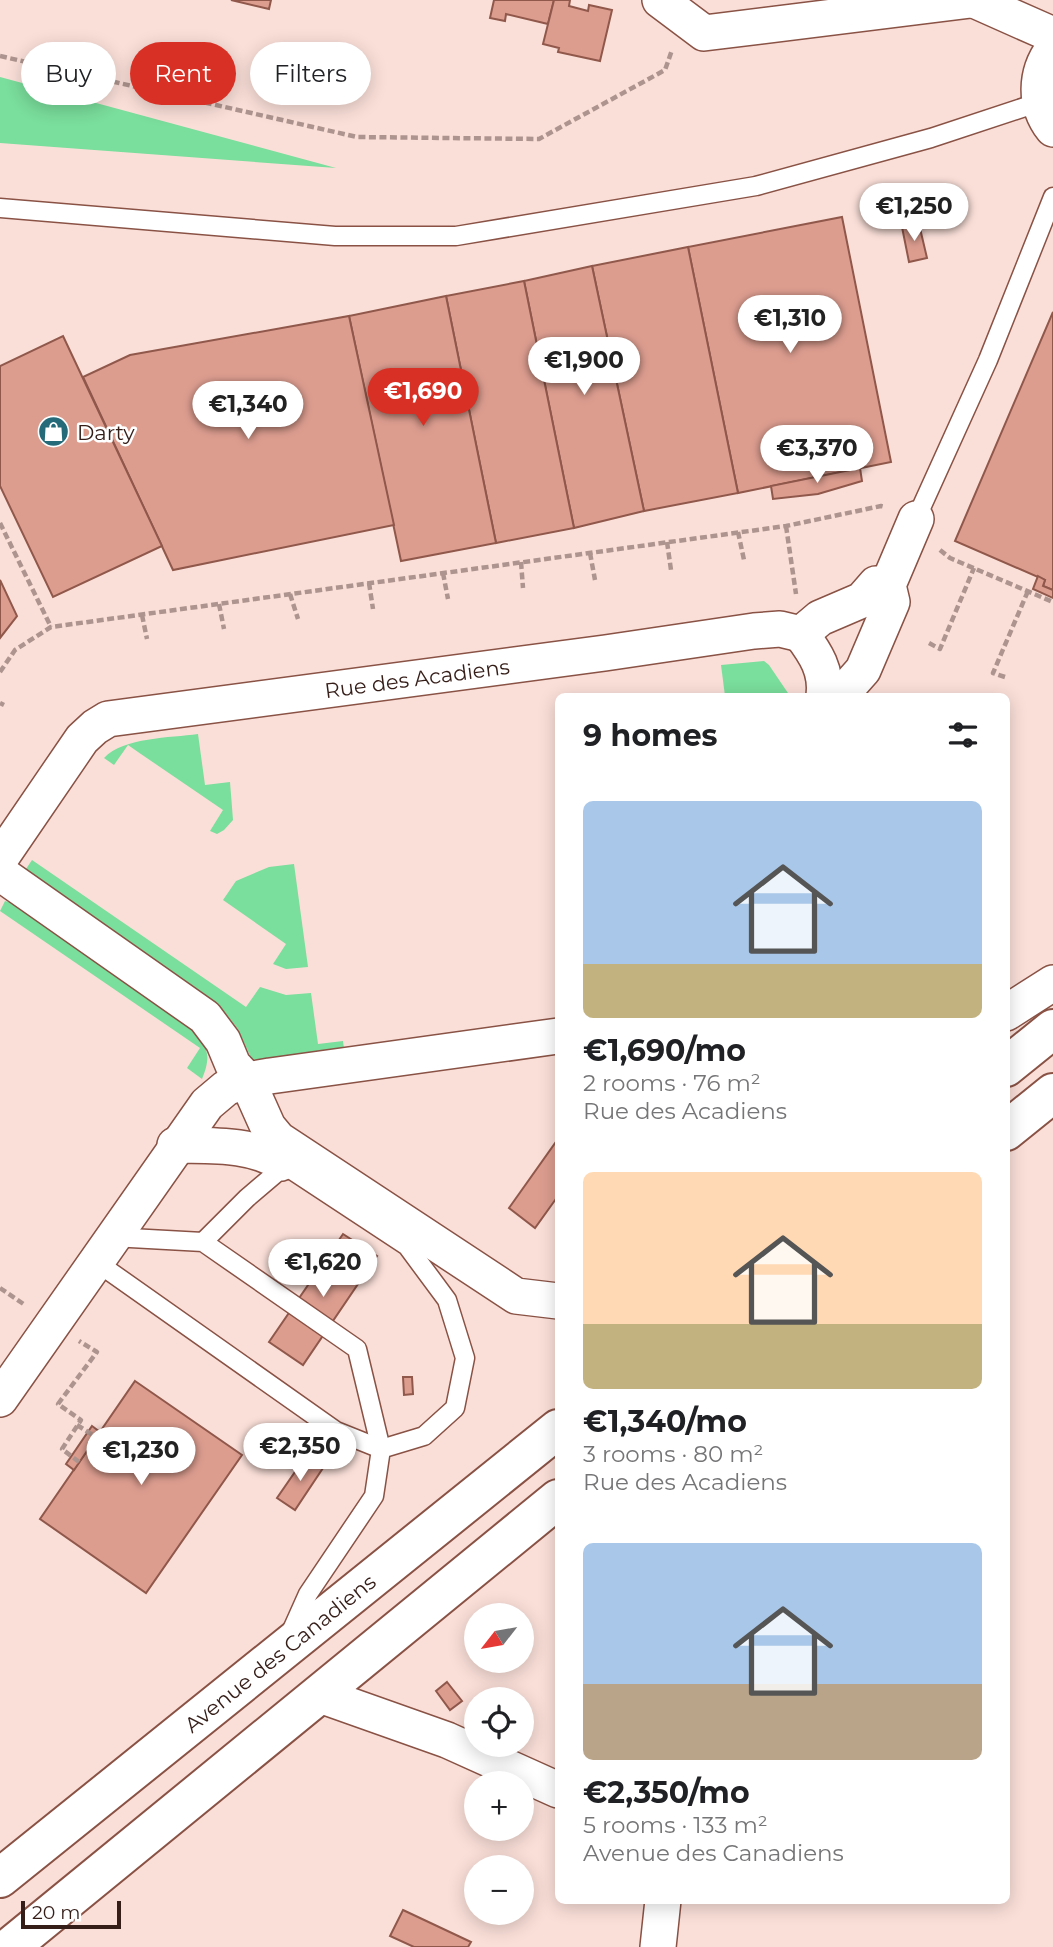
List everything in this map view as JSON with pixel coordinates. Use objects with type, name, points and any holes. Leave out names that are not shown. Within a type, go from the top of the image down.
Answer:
[{"type":"main road","points":[[1010,1064],[1053,1029]]},
{"type":"main road","points":[[1010,1128],[1053,1093]]},
{"type":"main road","name":"Avenue des Canadiens","points":[[0,1878],[555,1431]]},
{"type":"main road","points":[[10,1947],[555,1501]]},
{"type":"street","points":[[672,10],[704,33],[972,0],[1053,35]]},
{"type":"street","points":[[1047,116],[1039,85],[1042,68],[1053,49]]},
{"type":"street","points":[[843,693],[863,670],[892,602],[888,585],[914,524]]},
{"type":"street","points":[[824,693],[825,682],[817,656],[799,617],[820,618],[862,600],[876,584],[888,585]]},
{"type":"street","name":"Rue des Acadiens","points":[[0,859],[82,739],[108,719],[780,629],[799,617]]},
{"type":"street","points":[[0,873],[205,1017],[222,1041],[233,1065],[247,1080],[268,1127],[287,1156],[516,1296],[555,1301]]},
{"type":"street","points":[[1010,1010],[1053,983]]},
{"type":"street","points":[[0,1399],[175,1145],[207,1104],[226,1088],[247,1080],[359,1062],[555,1036]]},
{"type":"street","points":[[175,1145],[232,1146],[274,1158],[287,1156]]},
{"type":"street","points":[[320,1695],[447,1740],[555,1789]]},
{"type":"street","points":[[658,1947],[663,1904]]},
{"type":"lane","points":[[0,208],[334,236],[456,236],[756,186],[931,138],[1047,116]]},
{"type":"lane","points":[[914,524],[988,360],[1053,197]]},
{"type":"lane","points":[[103,1249],[337,1431],[381,1449],[424,1436],[455,1408],[465,1358],[447,1300],[407,1246],[287,1156],[274,1175],[203,1242]]},
{"type":"lane","points":[[103,1249],[203,1242],[357,1349],[381,1449],[374,1496],[308,1594],[281,1652]]},
{"type":"path","points":[[0,56],[357,137],[539,139],[664,70],[672,10]]},
{"type":"path","points":[[0,672],[15,650],[51,627],[786,526],[881,506],[914,524],[950,558],[1053,602]]},
{"type":"path","points":[[0,523],[51,627]]},
{"type":"path","points":[[786,526],[799,617]]},
{"type":"path","points":[[738,532],[744,560]]},
{"type":"path","points":[[667,542],[671,570]]},
{"type":"path","points":[[590,553],[595,580]]},
{"type":"path","points":[[521,562],[523,588]]},
{"type":"path","points":[[929,643],[940,649],[974,568]]},
{"type":"path","points":[[443,573],[448,599]]},
{"type":"path","points":[[369,583],[373,609]]},
{"type":"path","points":[[1005,677],[993,673],[1028,591]]},
{"type":"path","points":[[290,594],[298,619]]},
{"type":"path","points":[[219,604],[224,629]]},
{"type":"path","points":[[142,615],[147,639]]},
{"type":"path","points":[[0,1288],[30,1308]]},
{"type":"path","points":[[77,1339],[97,1353],[58,1404],[81,1420],[61,1449],[79,1462]]},
{"type":"path","points":[[77,1425],[96,1437]]},
{"type":"green space","points":[[0,77],[21,83],[21,105],[103,105],[336,168],[0,143]]},
{"type":"green space","points":[[764,661],[788,693],[725,693],[721,665]]},
{"type":"green space","points":[[198,734],[205,785],[230,782],[233,820],[217,834],[210,831],[223,810],[128,745],[114,765],[104,758],[113,751],[135,742]]},
{"type":"green space","points":[[32,860],[246,1007],[260,987],[286,995],[311,993],[318,1044],[343,1041],[344,1049],[252,1060],[238,1029],[220,1006],[24,872]]},
{"type":"green space","points":[[294,864],[308,967],[286,969],[273,964],[286,944],[223,900],[236,881],[269,867]]},
{"type":"green space","points":[[5,901],[15,904],[190,1024],[206,1050],[207,1062],[202,1079],[187,1068],[200,1048],[0,911]]},
{"type":"building","points":[[231,0],[271,0],[269,9]]},
{"type":"building","points":[[494,0],[554,0],[548,24],[506,14],[505,21],[490,18]]},
{"type":"building","points":[[554,0],[570,0],[569,6],[588,11],[589,5],[612,10],[600,61],[558,52],[559,48],[543,44]]},
{"type":"building","points":[[842,217],[891,462],[738,493],[688,247]]},
{"type":"building","points":[[919,224],[927,258],[909,262],[902,227]]},
{"type":"building","points":[[688,247],[738,493],[644,511],[592,266]]},
{"type":"building","points":[[592,266],[644,511],[574,528],[524,281]]},
{"type":"building","points":[[524,281],[574,528],[496,543],[446,296]]},
{"type":"building","points":[[446,296],[496,543],[401,561],[349,316]]},
{"type":"building","points":[[1053,312],[1053,590],[1043,586],[1045,580],[955,541]]},
{"type":"building","points":[[349,316],[394,525],[173,570],[83,377],[130,355]]},
{"type":"building","name":"Darty","points":[[63,336],[162,546],[53,597],[0,486],[0,366]]},
{"type":"building","points":[[860,468],[862,481],[818,494],[773,499],[771,486]]},
{"type":"building","points":[[1038,576],[1045,580],[1043,586],[1053,590],[1053,598],[1033,589]]},
{"type":"building","points":[[0,580],[17,616],[0,638]]},
{"type":"building","points":[[555,1143],[555,1200],[535,1228],[509,1208]]},
{"type":"building","points":[[343,1234],[377,1256],[303,1365],[269,1342]]},
{"type":"building","points":[[403,1377],[412,1377],[413,1394],[404,1395]]},
{"type":"building","points":[[135,1381],[242,1455],[146,1593],[40,1519]]},
{"type":"building","points":[[92,1426],[100,1432],[74,1470],[66,1464]]},
{"type":"building","points":[[306,1456],[323,1468],[295,1510],[277,1498]]},
{"type":"building","points":[[447,1682],[462,1701],[450,1710],[436,1691]]},
{"type":"building","points":[[403,1910],[471,1942],[468,1947],[414,1947],[390,1936]]},
{"type":"place","name":"Darty","points":[[54,432]]}]
